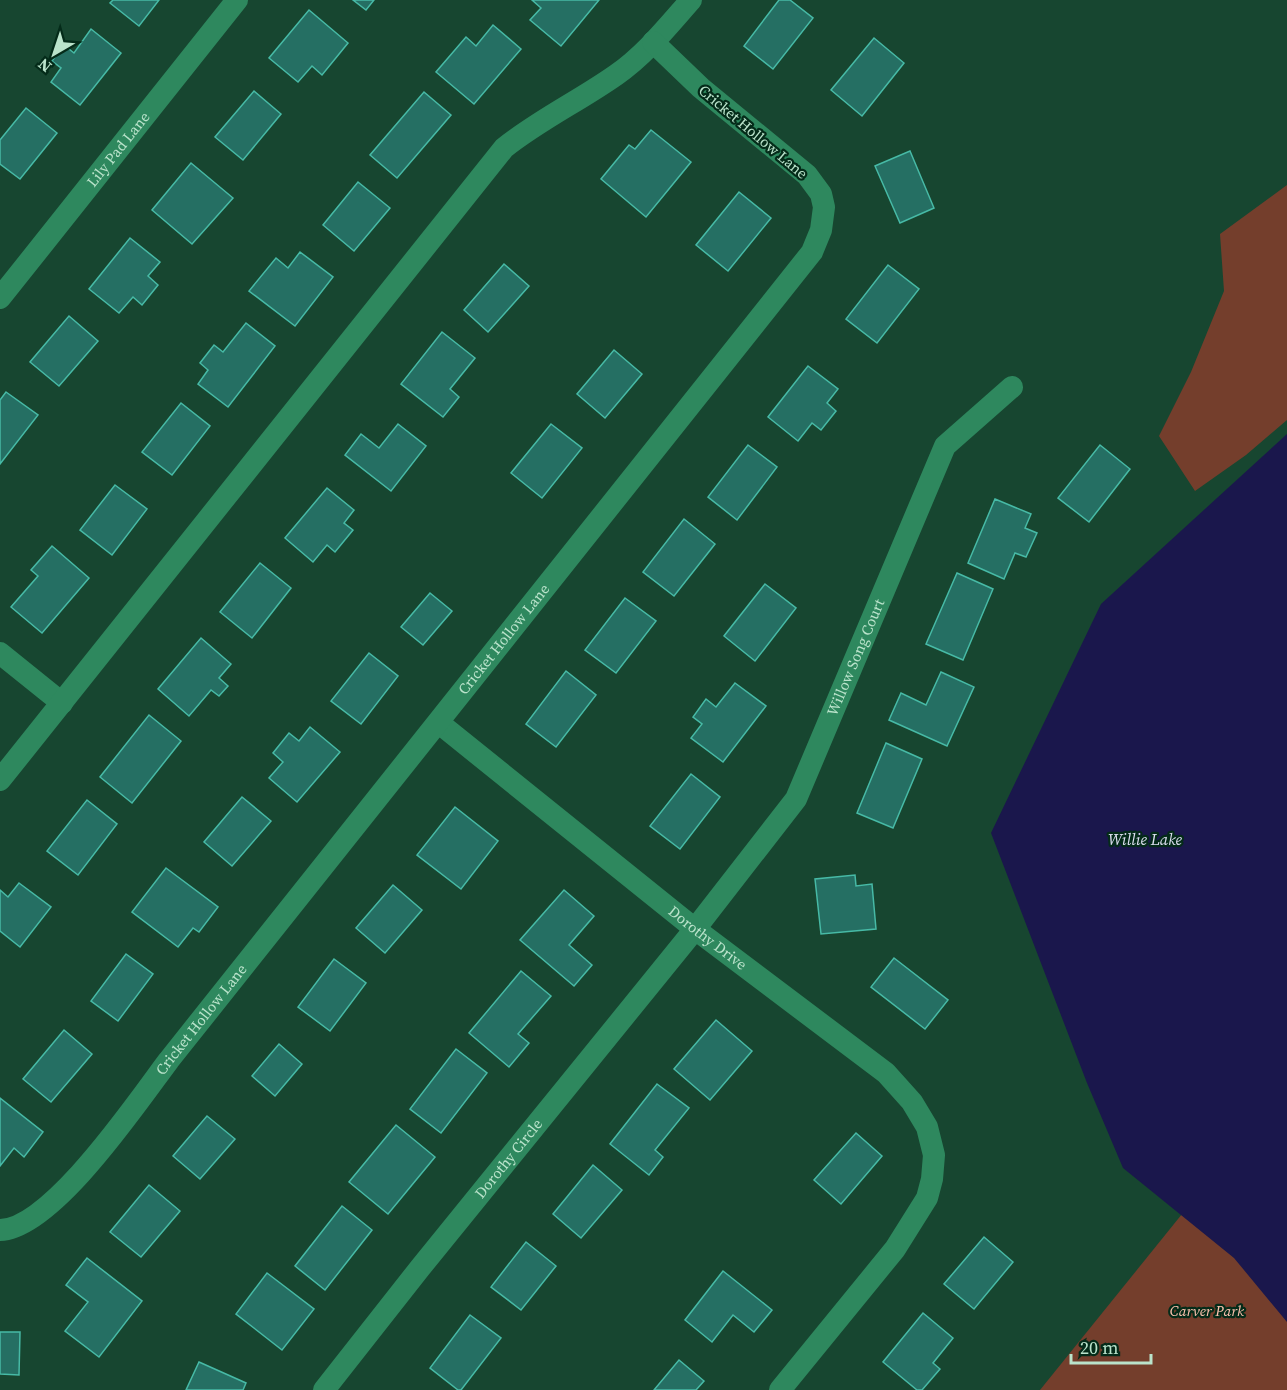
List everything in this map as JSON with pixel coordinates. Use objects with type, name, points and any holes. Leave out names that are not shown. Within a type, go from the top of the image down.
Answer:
[{"type":"street","name":"Lily Pad Lane","points":[[0,298],[237,0]]},
{"type":"street","points":[[0,780],[504,148],[528,129],[617,74],[653,42],[691,0]]},
{"type":"street","name":"Cricket Hollow Lane","points":[[0,1230],[13,1229],[42,1210],[81,1174],[169,1060],[813,252],[821,230],[824,207],[821,194],[807,175],[701,88],[653,42]]},
{"type":"street","name":"Willow Song Court","points":[[695,929],[796,799],[945,446],[1012,387]]},
{"type":"street","points":[[0,653],[62,703]]},
{"type":"street","name":"Dorothy Drive","points":[[439,723],[695,929],[886,1073],[912,1102],[927,1127],[934,1155],[932,1179],[927,1198],[895,1249],[780,1390]]},
{"type":"street","name":"Dorothy Circle","points":[[324,1390],[695,929]]},
{"type":"green space","points":[[1287,185],[1287,420],[1246,455],[1195,491],[1159,436],[1191,372],[1224,291],[1220,234]]},
{"type":"green space","name":"Carver Park","points":[[1287,1084],[1287,1390],[1040,1390]]},
{"type":"water","name":"Willie Lake","points":[[1287,434],[1287,1322],[1234,1258],[1123,1168],[1087,1083],[991,833],[1101,604]]},
{"type":"building","points":[[113,0],[159,0],[139,26],[110,3]]},
{"type":"building","points":[[353,0],[374,0],[366,10]]},
{"type":"building","points":[[532,0],[599,0],[561,46],[530,20],[541,8]]},
{"type":"building","points":[[779,0],[790,0],[813,18],[773,69],[744,46]]},
{"type":"building","points":[[309,10],[348,43],[322,75],[312,66],[298,82],[269,58]]},
{"type":"building","points":[[493,25],[521,49],[474,104],[436,72],[466,37],[476,46]]},
{"type":"building","points":[[91,29],[121,53],[80,105],[51,82],[61,68],[52,61],[64,45],[74,53]]},
{"type":"building","points":[[874,38],[904,63],[862,116],[831,90]]},
{"type":"building","points":[[254,91],[281,114],[243,160],[215,137]]},
{"type":"building","points":[[424,92],[451,115],[397,178],[370,155]]},
{"type":"building","points":[[26,108],[57,133],[20,179],[0,164],[0,140]]},
{"type":"building","points":[[651,130],[691,162],[646,217],[601,179],[629,145],[635,149]]},
{"type":"building","points":[[910,151],[934,208],[900,223],[875,166]]},
{"type":"building","points":[[191,163],[233,198],[192,244],[152,210]]},
{"type":"building","points":[[358,182],[390,208],[354,251],[323,225]]},
{"type":"building","points":[[739,192],[771,218],[728,271],[696,245]]},
{"type":"building","points":[[130,238],[160,262],[148,276],[158,285],[142,305],[133,297],[119,313],[89,289]]},
{"type":"building","points":[[300,252],[333,277],[295,326],[249,291],[276,258],[288,268]]},
{"type":"building","points":[[504,264],[529,286],[488,332],[464,310]]},
{"type":"building","points":[[888,265],[919,289],[877,343],[846,319]]},
{"type":"building","points":[[69,316],[98,341],[59,386],[30,362]]},
{"type":"building","points":[[246,323],[275,346],[228,407],[198,384],[208,370],[200,363],[214,345],[223,352]]},
{"type":"building","points":[[442,332],[475,358],[450,389],[459,397],[443,417],[401,384]]},
{"type":"building","points":[[614,350],[642,374],[605,418],[577,394]]},
{"type":"building","points":[[808,366],[838,389],[827,403],[836,411],[821,430],[812,423],[798,441],[768,417]]},
{"type":"building","points":[[6,392],[38,415],[0,464],[0,400]]},
{"type":"building","points":[[181,403],[210,426],[172,475],[142,452]]},
{"type":"building","points":[[398,424],[426,446],[391,491],[345,455],[361,434],[379,448]]},
{"type":"building","points":[[551,424],[582,448],[542,498],[511,473]]},
{"type":"building","points":[[748,445],[777,467],[737,520],[708,497]]},
{"type":"building","points":[[1100,445],[1130,469],[1089,522],[1058,498]]},
{"type":"building","points":[[115,485],[147,509],[112,555],[80,530]]},
{"type":"building","points":[[327,488],[354,510],[344,523],[353,530],[335,552],[327,545],[313,562],[285,538]]},
{"type":"building","points":[[995,499],[1031,514],[1025,528],[1037,533],[1026,557],[1015,553],[1004,579],[968,563]]},
{"type":"building","points":[[684,519],[715,544],[674,596],[643,572]]},
{"type":"building","points":[[52,546],[89,578],[42,633],[11,607],[38,576],[31,570]]},
{"type":"building","points":[[260,563],[291,588],[252,638],[220,612]]},
{"type":"building","points":[[957,573],[993,589],[963,660],[926,644]]},
{"type":"building","points":[[765,584],[796,608],[755,661],[724,636]]},
{"type":"building","points":[[430,593],[452,611],[423,645],[401,627]]},
{"type":"building","points":[[625,598],[656,621],[616,673],[585,650]]},
{"type":"building","points":[[201,638],[231,664],[219,678],[228,686],[219,696],[211,690],[189,716],[158,689]]},
{"type":"building","points":[[369,653],[398,676],[361,724],[331,701]]},
{"type":"building","points":[[566,671],[596,695],[556,747],[526,724]]},
{"type":"building","points":[[941,672],[974,687],[947,746],[889,720],[901,693],[926,705]]},
{"type":"building","points":[[735,683],[766,706],[723,762],[691,738],[702,724],[693,717],[706,699],[716,707]]},
{"type":"building","points":[[149,715],[181,741],[132,803],[100,777]]},
{"type":"building","points":[[310,727],[340,752],[297,802],[269,778],[283,762],[273,753],[289,733],[299,741]]},
{"type":"building","points":[[886,743],[922,759],[893,828],[857,813]]},
{"type":"building","points":[[691,774],[720,797],[680,849],[650,826]]},
{"type":"building","points":[[242,797],[271,821],[232,866],[204,842]]},
{"type":"building","points":[[87,800],[117,824],[78,875],[47,851]]},
{"type":"building","points":[[455,807],[498,841],[461,889],[417,855]]},
{"type":"building","points":[[166,868],[218,907],[199,932],[193,928],[178,947],[132,912]]},
{"type":"building","points":[[855,875],[856,886],[872,884],[876,929],[821,934],[815,879]]},
{"type":"building","points":[[19,883],[51,907],[20,947],[0,931],[0,890],[8,897]]},
{"type":"building","points":[[393,885],[422,910],[385,953],[356,928]]},
{"type":"building","points":[[564,890],[594,916],[569,945],[592,965],[574,986],[520,940]]},
{"type":"building","points":[[126,954],[153,974],[118,1021],[91,1001]]},
{"type":"building","points":[[894,958],[948,1000],[925,1029],[871,987]]},
{"type":"building","points":[[334,959],[366,983],[330,1031],[298,1007]]},
{"type":"building","points":[[521,971],[551,996],[518,1034],[529,1043],[509,1067],[469,1033]]},
{"type":"building","points":[[716,1020],[752,1051],[710,1100],[674,1069]]},
{"type":"building","points":[[64,1030],[92,1054],[51,1102],[23,1079]]},
{"type":"building","points":[[279,1044],[302,1064],[275,1096],[252,1076]]},
{"type":"building","points":[[456,1049],[487,1073],[441,1133],[410,1109]]},
{"type":"building","points":[[657,1084],[689,1108],[655,1150],[663,1157],[649,1175],[610,1144]]},
{"type":"building","points":[[0,1098],[43,1132],[24,1157],[14,1148],[0,1166]]},
{"type":"building","points":[[207,1116],[235,1139],[200,1179],[173,1156]]},
{"type":"building","points":[[396,1125],[435,1157],[388,1214],[349,1182]]},
{"type":"building","points":[[856,1133],[882,1156],[841,1204],[814,1180]]},
{"type":"building","points":[[593,1165],[622,1190],[581,1238],[553,1214]]},
{"type":"building","points":[[149,1185],[180,1211],[141,1257],[110,1232]]},
{"type":"building","points":[[342,1206],[372,1230],[325,1290],[295,1266]]},
{"type":"building","points":[[984,1237],[1013,1262],[974,1309],[944,1284]]},
{"type":"building","points":[[526,1242],[556,1266],[521,1310],[491,1287]]},
{"type":"building","points":[[87,1258],[142,1301],[99,1357],[65,1331],[88,1302],[66,1285]]},
{"type":"building","points":[[723,1271],[772,1310],[754,1332],[733,1315],[712,1342],[685,1320]]},
{"type":"building","points":[[267,1273],[314,1309],[282,1350],[236,1314]]},
{"type":"building","points":[[923,1313],[953,1338],[933,1363],[940,1369],[922,1390],[917,1390],[883,1362]]},
{"type":"building","points":[[470,1315],[501,1338],[461,1390],[458,1390],[430,1368]]},
{"type":"building","points":[[0,1332],[20,1332],[19,1375],[0,1374]]},
{"type":"building","points":[[679,1360],[704,1381],[696,1390],[654,1390]]},
{"type":"building","points":[[199,1362],[246,1383],[243,1390],[186,1390]]}]
